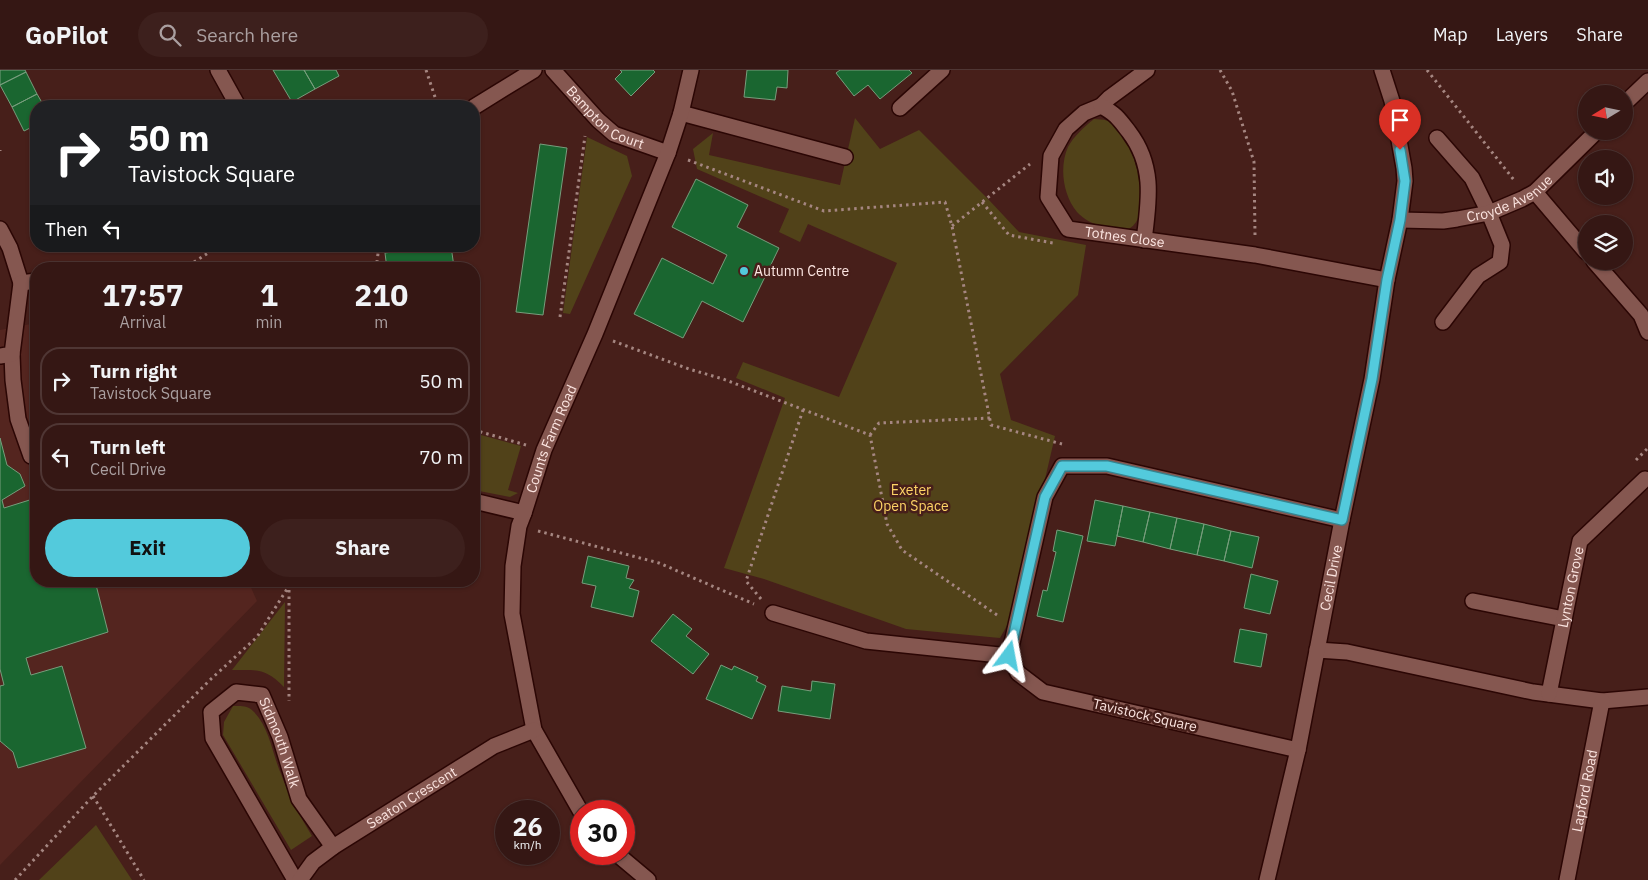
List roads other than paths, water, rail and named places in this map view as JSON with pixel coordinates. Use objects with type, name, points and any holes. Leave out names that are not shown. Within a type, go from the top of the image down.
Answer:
[{"type":"street","points":[[218,70],[235,100]]},
{"type":"street","points":[[480,104],[534,70]]},
{"type":"street","name":"Bampton Court","points":[[553,70],[598,120],[614,134],[668,152]]},
{"type":"street","name":"Counts Farm Road","points":[[574,800],[534,730],[512,614],[513,566],[522,519],[544,450],[595,334],[668,152],[681,113],[691,70]]},
{"type":"street","points":[[900,108],[942,70]]},
{"type":"street","name":"Totnes Close","points":[[1147,70],[1101,106],[1084,113],[1066,129],[1051,156],[1048,197],[1068,228],[1255,255],[1387,280]]},
{"type":"street","name":"Cecil Drive","points":[[1267,880],[1298,750],[1342,520],[1372,379],[1387,280],[1400,220],[1405,181],[1404,168],[1392,101],[1382,70]]},
{"type":"street","points":[[1633,95],[1648,80]]},
{"type":"street","points":[[1101,106],[1115,114],[1140,146],[1146,170],[1149,195],[1144,240]]},
{"type":"street","points":[[681,113],[845,156]]},
{"type":"street","points":[[1437,138],[1472,178],[1490,213],[1502,246],[1500,262],[1478,276],[1442,322]]},
{"type":"street","name":"Croyde Avenue","points":[[1400,220],[1443,221],[1490,213],[1528,196],[1587,140]]},
{"type":"street","points":[[1528,196],[1578,244]]},
{"type":"street","points":[[0,229],[10,248],[21,283],[6,355],[13,380],[18,419],[30,453]]},
{"type":"street","points":[[1602,270],[1641,315],[1648,332]]},
{"type":"street","points":[[21,283],[30,282]]},
{"type":"street","points":[[773,613],[866,641],[1009,656],[1045,497],[1062,466],[1107,466],[1342,520]]},
{"type":"street","name":"Lynton Grove","points":[[1549,694],[1580,541],[1645,479]]},
{"type":"street","points":[[480,503],[522,519]]},
{"type":"street","points":[[1473,601],[1564,619]]},
{"type":"street","points":[[1317,650],[1347,652],[1533,692],[1602,701],[1648,697]]},
{"type":"street","name":"Tavistock Square","points":[[1009,656],[1018,673],[1043,692],[1298,750]]},
{"type":"street","name":"Sidmouth Walk","points":[[296,880],[213,738],[211,712],[236,692],[262,695],[280,737],[300,799],[333,847]]},
{"type":"street","name":"Lapford Road","points":[[1567,880],[1602,701]]},
{"type":"street","name":"Seaton Crescent","points":[[300,880],[313,862],[333,847],[494,746],[534,730]]},
{"type":"street","points":[[630,865],[648,880]]},
{"type":"place","name":"Autumn Centre","points":[[744,271]]},
{"type":"park label","name":"Exeter Open Space","points":[[911,498]]}]
